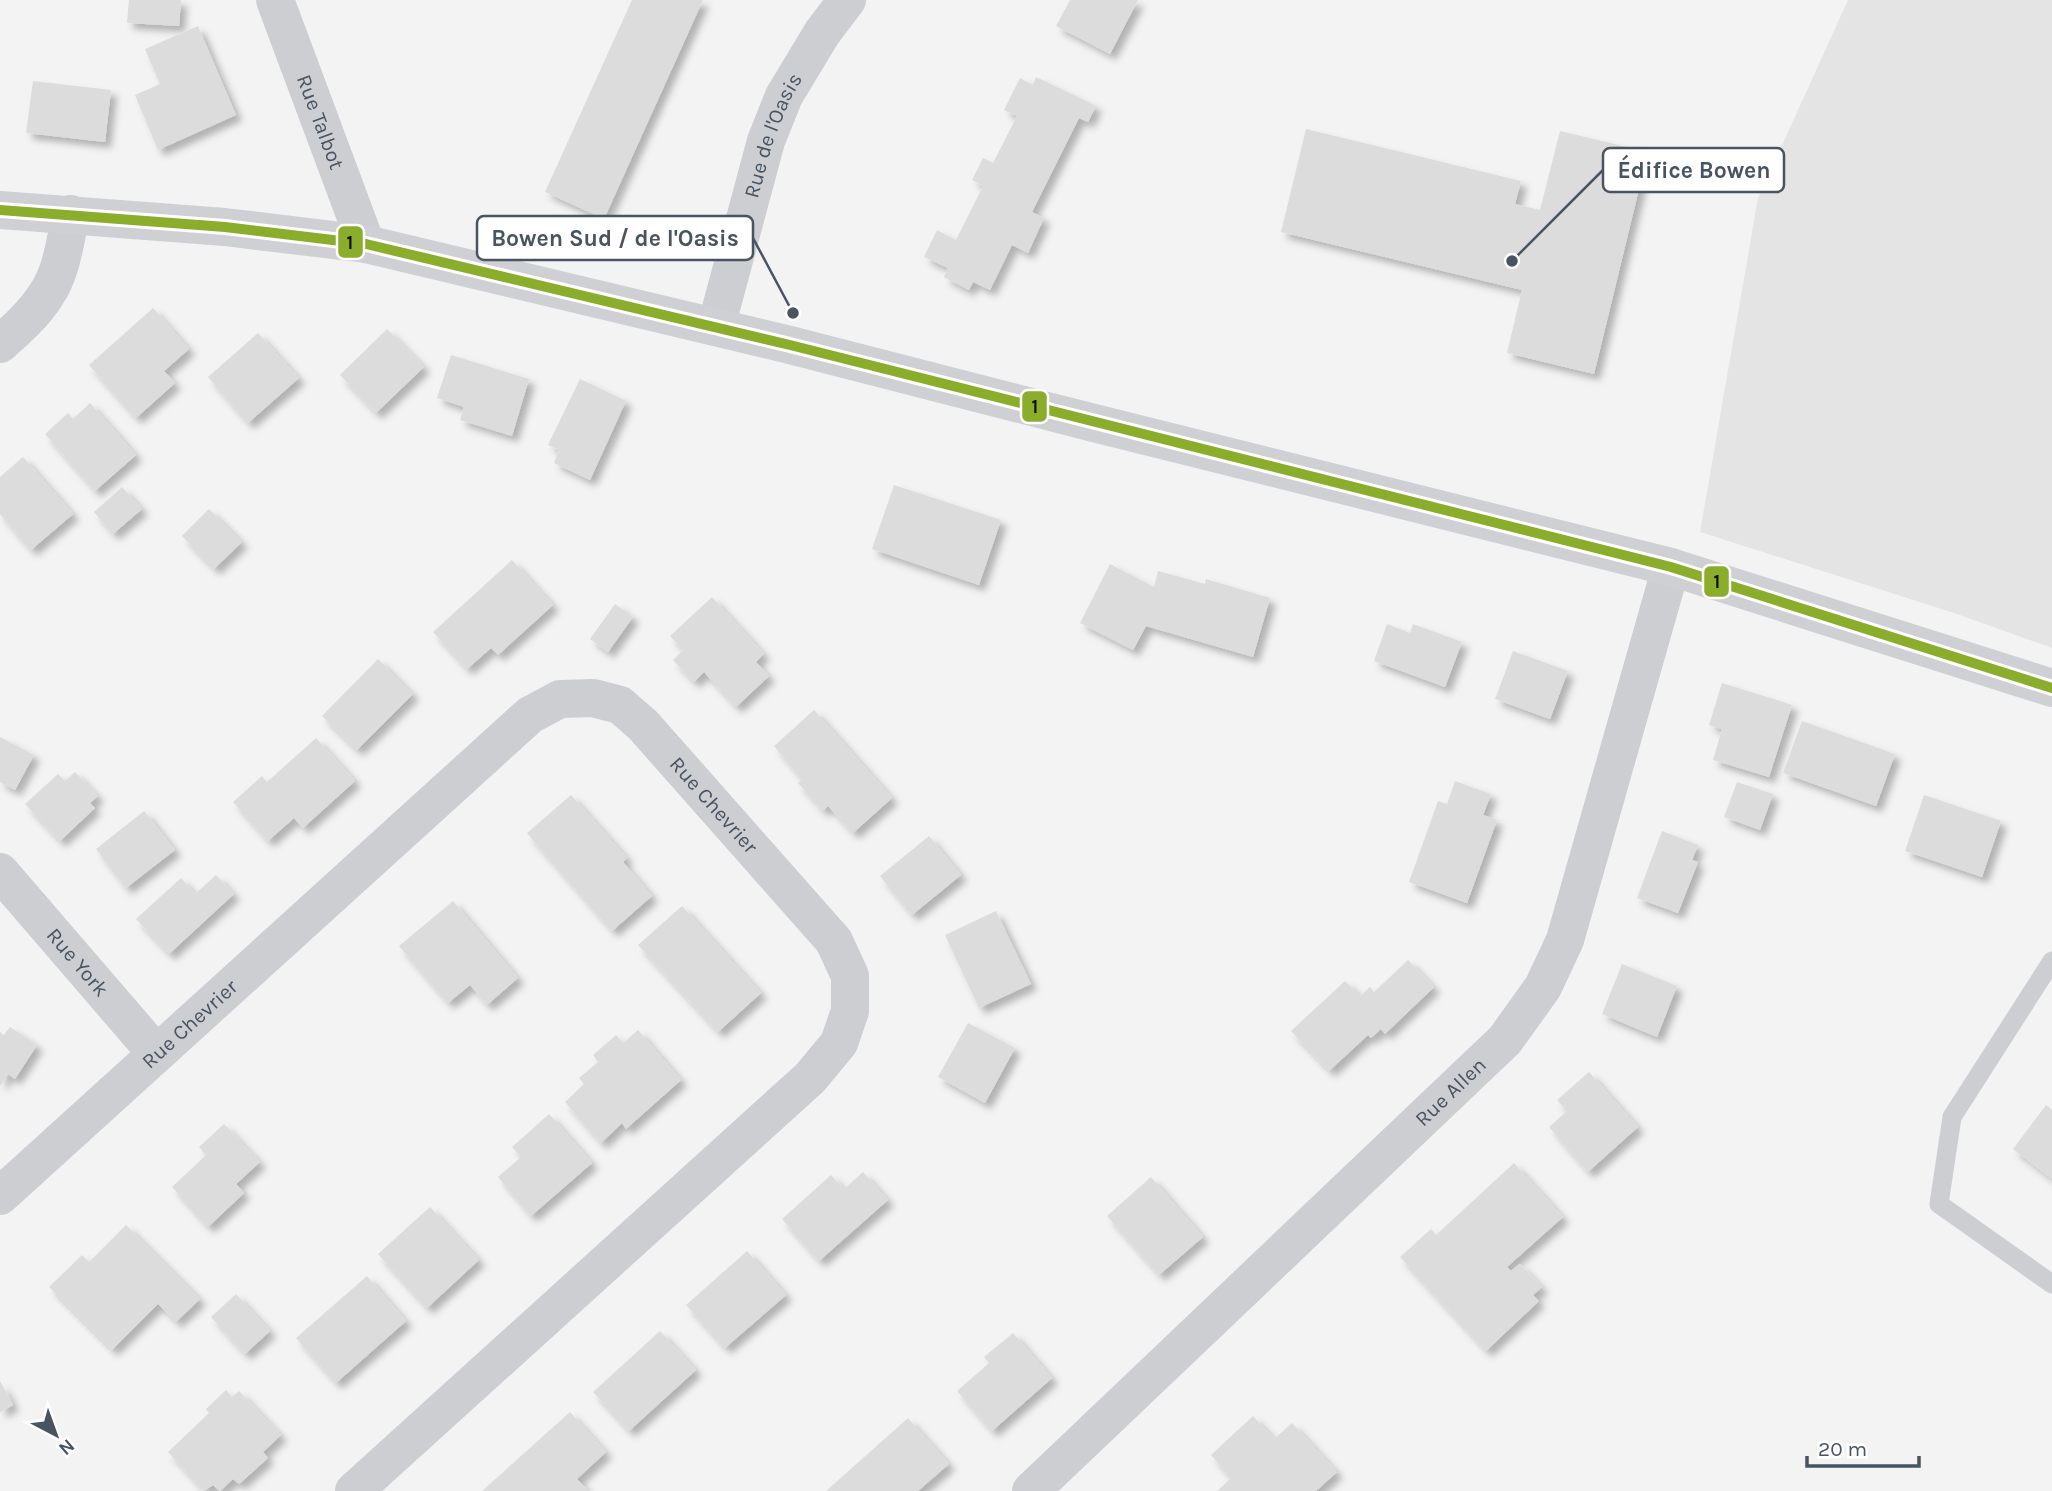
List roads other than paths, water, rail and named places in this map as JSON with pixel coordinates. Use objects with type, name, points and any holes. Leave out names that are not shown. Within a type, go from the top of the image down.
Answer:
[{"type":"street","name":"Rue Talbot","points":[[275,0],[366,244]]},
{"type":"street","name":"Rue de l'Oasis","points":[[716,327],[766,141],[784,96],[822,33],[847,0]]},
{"type":"street","points":[[0,210],[225,227],[366,244],[716,327],[1671,567],[2052,688]]},
{"type":"street","points":[[0,344],[26,320],[48,293],[60,265],[71,214]]},
{"type":"street","name":"Rue Allen","points":[[1031,1491],[1505,1040],[1543,987],[1565,940],[1671,567]]},
{"type":"street","name":"Rue Chevrier","points":[[0,1196],[530,715],[560,699],[593,698],[620,705],[643,725],[834,941],[850,976],[850,1011],[839,1043],[810,1077],[354,1491]]},
{"type":"street","name":"Rue York","points":[[0,872],[156,1053]]},
{"type":"lane","points":[[2052,961],[1952,1117],[1939,1204],[2052,1284]]},
{"type":"place","name":"Édifice Bowen","points":[[1512,261]]},
{"type":"place","name":"Bowen Sud / de l'Oasis","points":[[793,313]]}]
